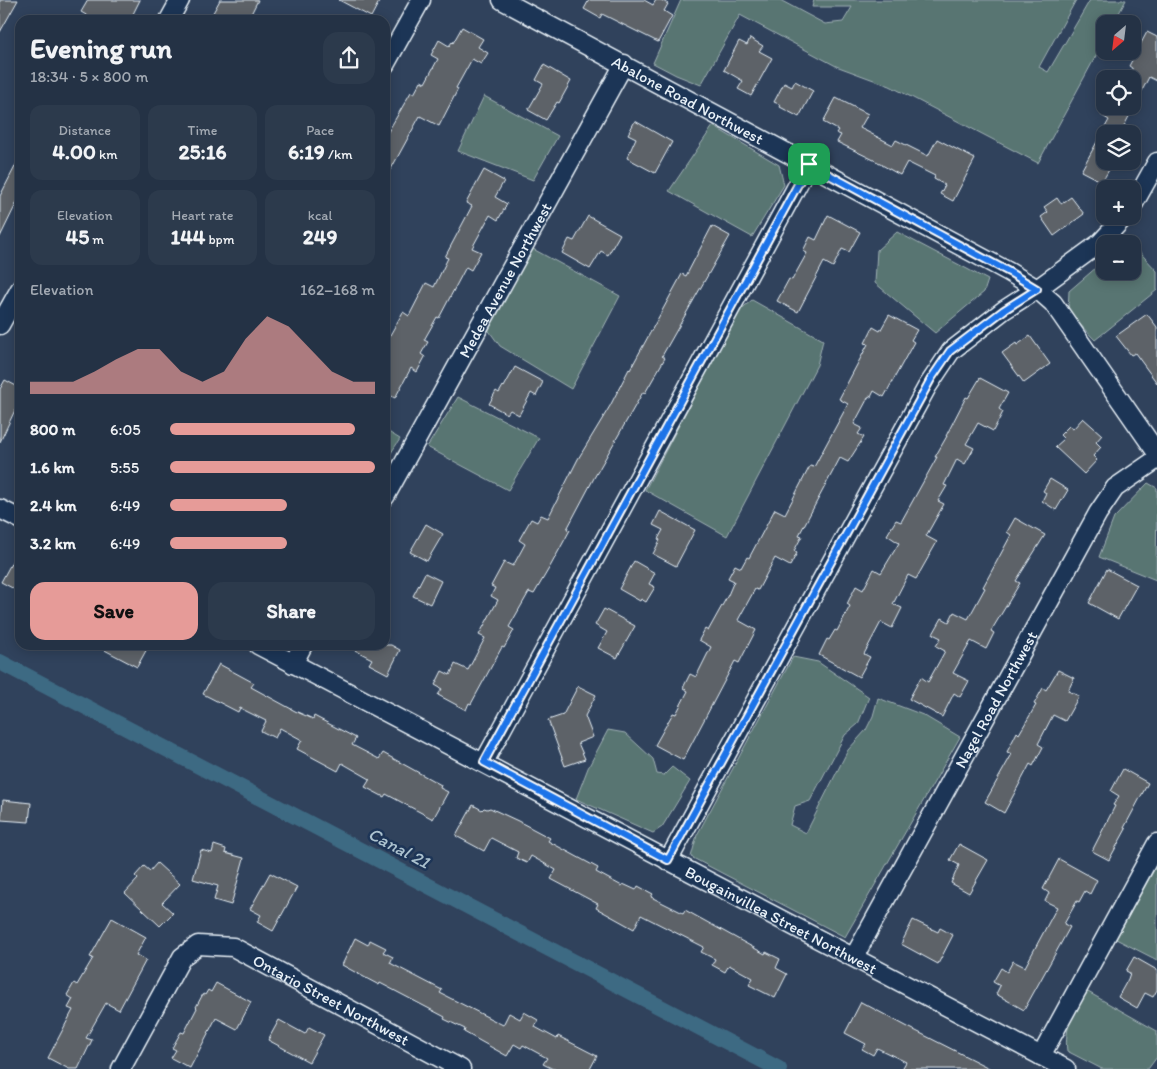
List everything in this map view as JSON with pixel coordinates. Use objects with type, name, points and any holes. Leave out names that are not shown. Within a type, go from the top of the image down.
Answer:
[{"type":"street","points":[[172,15],[180,0]]},
{"type":"street","points":[[390,56],[421,0]]},
{"type":"street","name":"Abalone Road Northwest","points":[[502,0],[624,64],[1009,272],[1037,289],[1053,303],[1157,453]]},
{"type":"street","name":"Medea Avenue Northwest","points":[[390,487],[624,64]]},
{"type":"street","points":[[1141,191],[1157,162]]},
{"type":"street","points":[[484,762],[809,164]]},
{"type":"street","points":[[668,860],[931,379],[950,351],[1004,310],[1037,289],[1100,243],[1117,225]]},
{"type":"street","points":[[0,325],[15,298]]},
{"type":"street","name":"Nagel Road Northwest","points":[[854,957],[1098,513],[1115,488],[1157,459]]},
{"type":"street","points":[[0,509],[15,516]]},
{"type":"street","name":"Bougainvillea Street Northwest","points":[[267,650],[484,762],[1066,1069]]},
{"type":"street","points":[[293,664],[300,650]]},
{"type":"street","points":[[1041,1056],[1157,843]]},
{"type":"street","name":"Ontario Street Northwest","points":[[121,1069],[182,957],[198,945],[233,947],[461,1069]]},
{"type":"green space","points":[[681,0],[780,0],[825,24],[843,22],[852,7],[812,7],[814,0],[1076,0],[1039,67],[1048,72],[1090,0],[1126,0],[1118,15],[1096,15],[1096,56],[1038,163],[890,86],[836,66],[740,15],[701,85],[653,63]]},
{"type":"green space","points":[[484,96],[558,136],[533,180],[458,151]]},
{"type":"green space","points":[[713,126],[779,165],[784,185],[752,237],[669,191]]},
{"type":"green space","points":[[897,232],[988,280],[984,292],[935,333],[875,283],[877,250]]},
{"type":"green space","points":[[533,249],[620,296],[571,389],[500,346],[487,328]]},
{"type":"green space","points":[[1141,254],[1157,271],[1157,290],[1095,340],[1068,312],[1069,291],[1096,268],[1096,280],[1141,280]]},
{"type":"green space","points":[[752,300],[823,340],[817,365],[727,536],[645,490],[739,311]]},
{"type":"green space","points":[[458,397],[539,438],[508,490],[427,447]]},
{"type":"green space","points":[[390,433],[400,439],[390,454]]},
{"type":"green space","points":[[1148,483],[1157,488],[1156,580],[1099,557],[1114,518]]},
{"type":"green space","points":[[793,657],[818,662],[869,697],[858,724],[845,735],[810,801],[795,806],[790,825],[806,833],[848,750],[866,730],[873,716],[878,698],[923,715],[960,737],[845,937],[691,857],[697,835]]},
{"type":"green space","points":[[608,730],[625,733],[653,759],[657,774],[664,775],[672,767],[690,781],[662,827],[653,833],[576,799],[588,768]]},
{"type":"green space","points":[[1157,864],[1157,960],[1116,939]]},
{"type":"green space","points":[[1088,992],[1157,1031],[1157,1057],[1148,1069],[1102,1069],[1067,1051],[1068,1027],[1078,1005]]},
{"type":"building","points":[[0,0],[18,0],[0,32]]},
{"type":"building","points":[[88,0],[140,0],[132,15],[86,15],[81,12]]},
{"type":"building","points":[[220,0],[258,0],[250,15],[212,15]]},
{"type":"building","points":[[339,0],[380,0],[372,15],[367,15]]},
{"type":"building","points":[[589,0],[644,0],[653,5],[656,0],[661,0],[668,4],[664,11],[672,16],[658,42],[602,14],[600,18],[584,9]]},
{"type":"building","points":[[462,27],[483,39],[478,47],[488,53],[481,64],[472,59],[456,88],[458,89],[439,126],[420,116],[390,171],[390,128],[411,92],[414,94],[421,81],[425,83],[438,59],[431,55],[439,40],[449,46],[453,43]]},
{"type":"building","points":[[1147,32],[1157,37],[1157,81],[1149,77],[1141,93],[1141,70],[1132,70],[1129,66],[1132,60],[1141,60],[1141,43]]},
{"type":"building","points":[[750,38],[763,46],[759,51],[772,58],[751,96],[738,89],[743,81],[724,70],[739,41],[747,45]]},
{"type":"building","points":[[544,65],[571,81],[559,103],[557,102],[546,120],[528,110],[543,84],[536,80]]},
{"type":"building","points":[[795,81],[813,91],[799,117],[774,102],[784,83],[792,87]]},
{"type":"building","points":[[836,98],[868,114],[860,128],[893,145],[896,140],[928,156],[937,139],[975,159],[953,201],[940,194],[945,185],[934,179],[935,176],[907,162],[900,175],[837,142],[841,135],[836,133],[838,130],[823,122]]},
{"type":"building","points":[[1101,115],[1130,115],[1125,125],[1106,125],[1109,120]]},
{"type":"building","points":[[635,121],[672,142],[655,173],[627,158],[636,138],[628,134]]},
{"type":"building","points":[[1096,144],[1096,170],[1109,170],[1103,180],[1098,180],[1081,171]]},
{"type":"building","points":[[15,167],[15,206],[0,237],[0,196]]},
{"type":"building","points":[[484,170],[504,181],[495,197],[507,204],[498,220],[490,215],[472,248],[481,252],[471,270],[466,267],[439,318],[437,317],[424,340],[428,342],[421,354],[425,357],[417,372],[411,368],[395,398],[390,396],[390,335],[403,312],[409,316],[426,283],[434,287],[448,258],[445,257],[472,206],[466,203]]},
{"type":"building","points":[[1071,197],[1084,214],[1054,236],[1041,217],[1048,212],[1044,207],[1057,198],[1061,204]]},
{"type":"building","points":[[828,215],[860,232],[849,252],[842,249],[833,267],[824,262],[798,312],[777,301],[789,279],[792,280],[807,253],[803,251],[810,237],[816,240]]},
{"type":"building","points":[[588,216],[620,234],[608,255],[601,251],[590,269],[562,253],[569,239],[574,241]]},
{"type":"building","points":[[712,226],[730,236],[662,356],[665,358],[645,393],[643,392],[594,478],[567,529],[570,530],[551,565],[534,594],[529,592],[509,627],[514,630],[504,648],[502,647],[466,710],[438,695],[442,689],[435,685],[442,671],[450,675],[455,664],[468,670],[485,638],[479,635],[498,600],[491,596],[495,588],[491,586],[504,562],[513,566],[525,544],[519,540],[531,519],[537,522],[541,515],[548,518],[578,459],[610,406],[682,274],[686,276]]},
{"type":"building","points":[[1147,314],[1157,327],[1157,383],[1135,353],[1131,355],[1116,336]]},
{"type":"building","points":[[889,315],[917,330],[911,340],[914,342],[884,397],[874,391],[871,397],[869,396],[854,424],[862,428],[858,434],[864,437],[848,462],[840,458],[799,535],[802,536],[794,551],[797,553],[790,566],[775,558],[758,590],[755,589],[738,620],[756,630],[739,663],[735,661],[683,760],[655,745],[673,713],[676,714],[688,691],[683,688],[690,674],[696,677],[711,647],[699,640],[705,629],[708,631],[728,595],[734,581],[728,578],[735,565],[741,568],[747,557],[749,558],[775,509],[785,514],[810,466],[814,467],[848,404],[839,399],[868,344],[865,343],[873,327],[880,331]]},
{"type":"building","points":[[1030,336],[1050,364],[1024,383],[1002,353]]},
{"type":"building","points":[[515,367],[543,382],[536,396],[531,393],[519,415],[510,410],[507,414],[489,404],[496,391],[499,393],[504,387]]},
{"type":"building","points":[[980,378],[1008,393],[999,409],[1003,412],[993,431],[978,423],[966,444],[974,448],[965,464],[957,459],[944,485],[947,486],[938,501],[944,504],[926,536],[937,542],[916,579],[908,575],[893,604],[902,608],[892,628],[881,622],[864,654],[870,657],[859,677],[819,655],[827,639],[829,640],[835,630],[837,631],[850,606],[847,604],[856,586],[863,590],[874,569],[881,573],[899,543],[887,535],[896,520],[901,522],[937,457],[935,457],[966,397],[968,398]]},
{"type":"building","points":[[5,380],[15,385],[15,410],[0,442],[0,389]]},
{"type":"building","points":[[1083,418],[1102,435],[1096,442],[1101,447],[1093,456],[1097,460],[1084,474],[1055,447],[1064,439],[1060,435],[1069,426],[1073,429]]},
{"type":"building","points":[[1050,479],[1068,490],[1056,510],[1042,501],[1046,493],[1043,491]]},
{"type":"building","points":[[660,511],[695,530],[676,566],[653,554],[663,530],[653,525]]},
{"type":"building","points":[[1015,518],[1045,535],[1016,581],[1020,583],[991,631],[994,633],[986,649],[971,641],[953,673],[969,681],[960,697],[954,693],[942,717],[909,699],[921,677],[928,682],[945,651],[936,646],[941,638],[933,634],[942,618],[949,622],[954,612],[968,619],[1011,535],[1007,532]]},
{"type":"building","points":[[426,524],[443,534],[427,561],[410,552]]},
{"type":"building","points":[[15,556],[15,589],[1,582]]},
{"type":"building","points":[[634,561],[655,573],[649,584],[655,587],[646,602],[641,599],[640,601],[619,589]]},
{"type":"building","points":[[1107,569],[1137,585],[1118,619],[1089,603]]},
{"type":"building","points":[[425,573],[441,581],[430,604],[413,596]]},
{"type":"building","points":[[604,609],[635,626],[617,658],[598,648],[607,632],[595,625]]},
{"type":"building","points":[[391,645],[400,650],[388,674],[369,664],[372,659],[355,650],[390,650]]},
{"type":"building","points":[[105,650],[146,650],[137,667]]},
{"type":"building","points":[[219,664],[254,683],[251,687],[295,711],[313,719],[314,716],[356,738],[352,745],[379,759],[383,753],[441,785],[440,788],[448,792],[433,819],[386,794],[384,797],[365,787],[370,779],[342,763],[338,771],[297,749],[302,740],[280,728],[275,738],[261,731],[266,721],[240,708],[238,712],[203,694]]},
{"type":"building","points":[[1058,670],[1074,678],[1068,691],[1079,696],[1065,721],[1053,715],[1038,744],[1043,747],[1033,766],[1030,764],[1004,813],[985,802],[1012,754],[1007,752],[1017,732],[1019,734],[1036,705],[1034,704],[1043,688],[1046,690]]},
{"type":"building","points":[[578,686],[596,695],[585,716],[593,737],[578,743],[585,759],[565,766],[548,720],[563,715]]},
{"type":"building","points":[[1123,769],[1148,783],[1109,860],[1092,851],[1119,796],[1111,791]]},
{"type":"building","points":[[3,800],[31,803],[29,822],[1,820]]},
{"type":"building","points":[[473,805],[482,810],[490,808],[518,821],[550,838],[548,841],[598,868],[596,872],[622,886],[623,884],[636,890],[638,886],[653,894],[651,897],[683,913],[685,910],[765,954],[766,952],[780,959],[776,968],[787,974],[775,998],[749,985],[753,978],[729,965],[725,972],[712,965],[715,959],[701,952],[704,947],[641,915],[634,929],[596,908],[598,904],[551,879],[556,870],[531,856],[527,863],[516,858],[518,852],[491,838],[484,851],[456,836]]},
{"type":"building","points":[[959,844],[988,860],[969,893],[951,883],[959,865],[950,860]]},
{"type":"building","points":[[214,845],[226,849],[225,853],[244,858],[231,905],[214,900],[218,886],[193,879],[201,850],[212,853]]},
{"type":"building","points":[[1059,859],[1097,880],[1090,894],[1085,891],[1079,902],[1077,901],[1064,924],[1070,927],[1024,1010],[996,994],[1000,986],[993,982],[1001,968],[1007,972],[1013,961],[1025,967],[1057,907],[1045,901],[1049,893],[1043,889]]},
{"type":"building","points":[[157,863],[180,884],[162,903],[173,913],[160,926],[125,893],[138,879],[135,876],[144,866],[150,871]]},
{"type":"building","points":[[270,873],[297,887],[273,931],[257,922],[261,915],[250,909]]},
{"type":"building","points":[[112,918],[146,937],[136,955],[146,960],[119,1010],[106,1003],[86,1038],[92,1040],[78,1069],[69,1069],[48,1058],[73,1010],[68,1008],[73,999],[67,995],[74,983],[77,985],[93,958],[90,957]]},
{"type":"building","points":[[913,920],[938,932],[940,928],[953,935],[938,964],[901,944]]},
{"type":"building","points":[[355,938],[368,945],[370,940],[386,948],[383,952],[393,957],[390,963],[442,990],[440,993],[503,1025],[509,1013],[520,1019],[524,1012],[538,1020],[535,1027],[557,1039],[558,1036],[597,1056],[590,1069],[553,1069],[543,1064],[547,1058],[523,1045],[521,1048],[514,1044],[507,1056],[464,1032],[465,1029],[444,1019],[445,1017],[342,965]]},
{"type":"building","points":[[1134,957],[1157,970],[1157,990],[1153,997],[1145,993],[1137,1008],[1118,997],[1128,979],[1130,973],[1126,971]]},
{"type":"building","points":[[216,983],[251,1002],[237,1029],[216,1018],[190,1068],[171,1058],[176,1050],[172,1048],[181,1032],[184,1033],[203,994],[205,995],[208,990],[211,992]]},
{"type":"building","points":[[861,1002],[991,1069],[902,1069],[906,1062],[877,1048],[873,1055],[862,1049],[866,1044],[845,1033]]},
{"type":"building","points":[[279,1020],[305,1034],[309,1027],[324,1035],[309,1062],[268,1040]]},
{"type":"waterway","name":"Canal 21","points":[[0,662],[779,1069]]},
{"type":"route","points":[[809,164],[1037,289],[1004,310],[950,351],[931,379],[668,860],[484,762],[809,164]]}]
